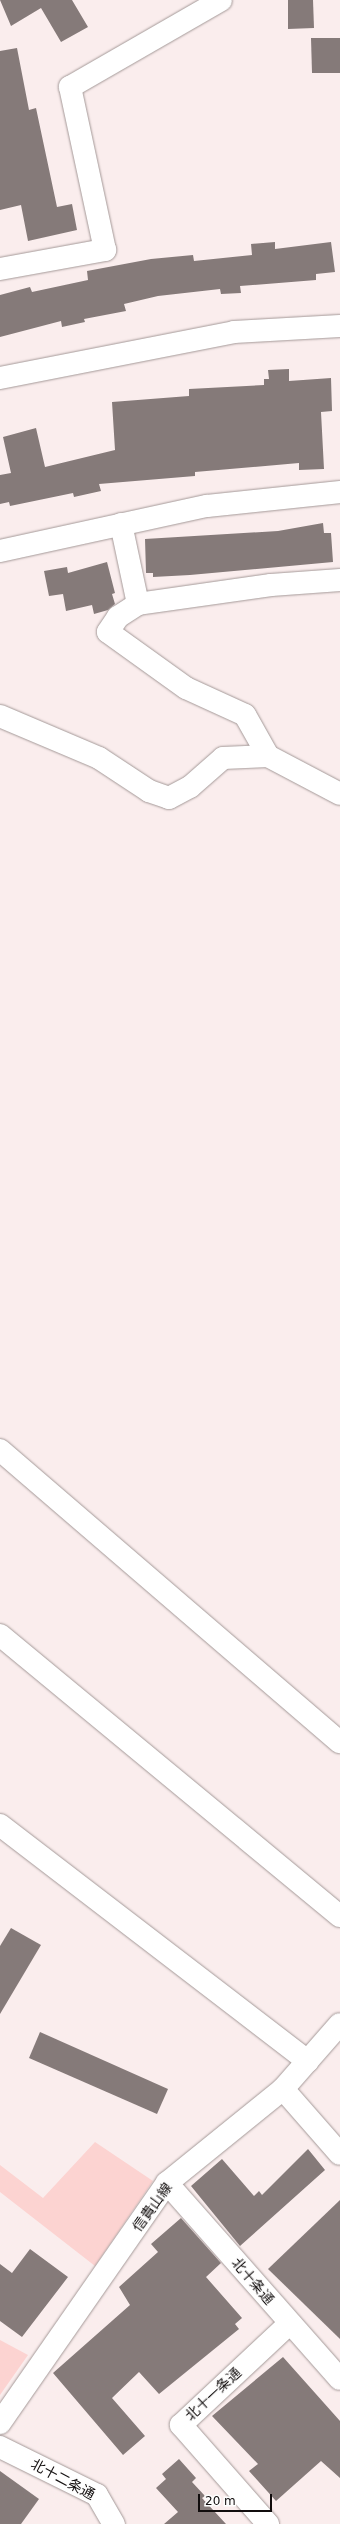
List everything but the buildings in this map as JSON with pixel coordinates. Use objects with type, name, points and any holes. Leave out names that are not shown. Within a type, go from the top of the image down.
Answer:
[{"type":"street","points":[[0,269],[105,250],[70,87],[221,0]]},
{"type":"street","points":[[0,378],[234,332],[340,326]]},
{"type":"street","points":[[0,552],[207,506],[340,492]]},
{"type":"street","points":[[121,524],[138,604]]},
{"type":"street","points":[[268,756],[245,715],[186,688],[108,632],[118,616],[138,604],[271,585],[340,580]]},
{"type":"street","points":[[0,716],[98,758],[150,791],[169,798],[190,787],[223,758],[268,756],[340,794]]},
{"type":"street","points":[[0,1450],[340,1742]]},
{"type":"street","points":[[0,1635],[340,1916]]},
{"type":"street","points":[[0,1825],[308,2061]]},
{"type":"street","name":"信貴山線","points":[[0,2423],[167,2183],[283,2089],[340,2024]]},
{"type":"street","points":[[283,2089],[340,2154]]},
{"type":"street","name":"北十条通","points":[[167,2183],[340,2379]]},
{"type":"street","name":"北十一条通","points":[[268,2524],[181,2425],[290,2323]]},
{"type":"street","name":"北十二条通","points":[[0,2447],[97,2494],[107,2522]]},
{"type":"shaded area","points":[[95,2142],[153,2181],[95,2266],[0,2192],[0,2165],[43,2198]]},
{"type":"shaded area","points":[[0,2340],[28,2355],[0,2395]]}]
